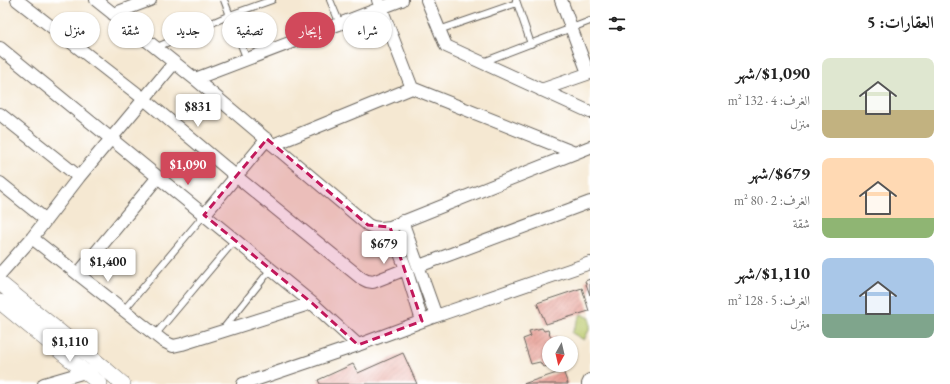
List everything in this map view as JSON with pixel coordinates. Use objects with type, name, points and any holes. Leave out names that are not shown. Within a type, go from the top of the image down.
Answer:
[{"type":"street","points":[[18,0],[144,99],[237,177],[367,281],[378,280],[406,269]]},
{"type":"street","points":[[96,0],[111,12]]},
{"type":"street","points":[[118,12],[150,0]]},
{"type":"street","points":[[195,80],[340,24],[380,4],[402,0]]},
{"type":"street","points":[[427,0],[446,46],[590,112]]},
{"type":"street","points":[[541,90],[589,73],[561,0]]},
{"type":"street","points":[[380,4],[412,88]]},
{"type":"street","points":[[0,48],[312,303],[358,345]]},
{"type":"street","points":[[155,48],[270,142],[368,225],[380,228],[390,227],[590,147]]},
{"type":"street","points":[[0,274],[32,238],[79,177],[174,63]]},
{"type":"street","points":[[204,215],[270,142],[412,88],[575,153]]},
{"type":"street","points":[[0,114],[79,177]]},
{"type":"street","points":[[78,274],[158,177]]},
{"type":"street","points":[[0,183],[46,220]]},
{"type":"street","points":[[419,266],[590,202]]},
{"type":"street","points":[[402,222],[436,316]]},
{"type":"street","points":[[390,227],[406,269],[422,321]]},
{"type":"street","points":[[32,238],[155,335],[173,346],[312,303]]},
{"type":"street","points":[[243,384],[590,263]]},
{"type":"street","points":[[0,284],[122,384]]},
{"type":"street","points":[[0,302],[100,384]]},
{"type":"street","points":[[44,384],[103,367]]},
{"type":"street","points":[[588,384],[590,380]]},
{"type":"lane","points":[[224,0],[229,12]]},
{"type":"lane","points":[[238,12],[272,0]]},
{"type":"lane","points":[[330,0],[340,24]]},
{"type":"lane","points":[[439,30],[517,1],[531,44]]},
{"type":"lane","points":[[155,48],[222,19]]},
{"type":"lane","points":[[482,63],[590,21]]},
{"type":"lane","points":[[243,48],[248,60]]},
{"type":"lane","points":[[124,310],[204,215]]},
{"type":"lane","points":[[155,335],[235,240]]},
{"type":"lane","points":[[220,332],[271,269]]},
{"type":"highlighted area","points":[[267,139],[368,225],[390,227],[422,321],[358,345],[312,303],[204,215]]},
{"type":"green space","points":[[581,314],[590,318],[590,328],[584,340],[572,333]]},
{"type":"building","points":[[590,279],[590,295],[585,281]]},
{"type":"building","points":[[582,288],[589,311],[546,324],[537,303]]},
{"type":"building","points":[[542,328],[544,331],[548,330],[551,336],[542,336],[542,365],[540,362],[531,364],[523,339],[531,336],[529,331]]},
{"type":"building","points":[[403,353],[417,384],[320,384],[318,380],[353,364],[358,373]]},
{"type":"building","points":[[563,372],[568,384],[523,384]]}]
